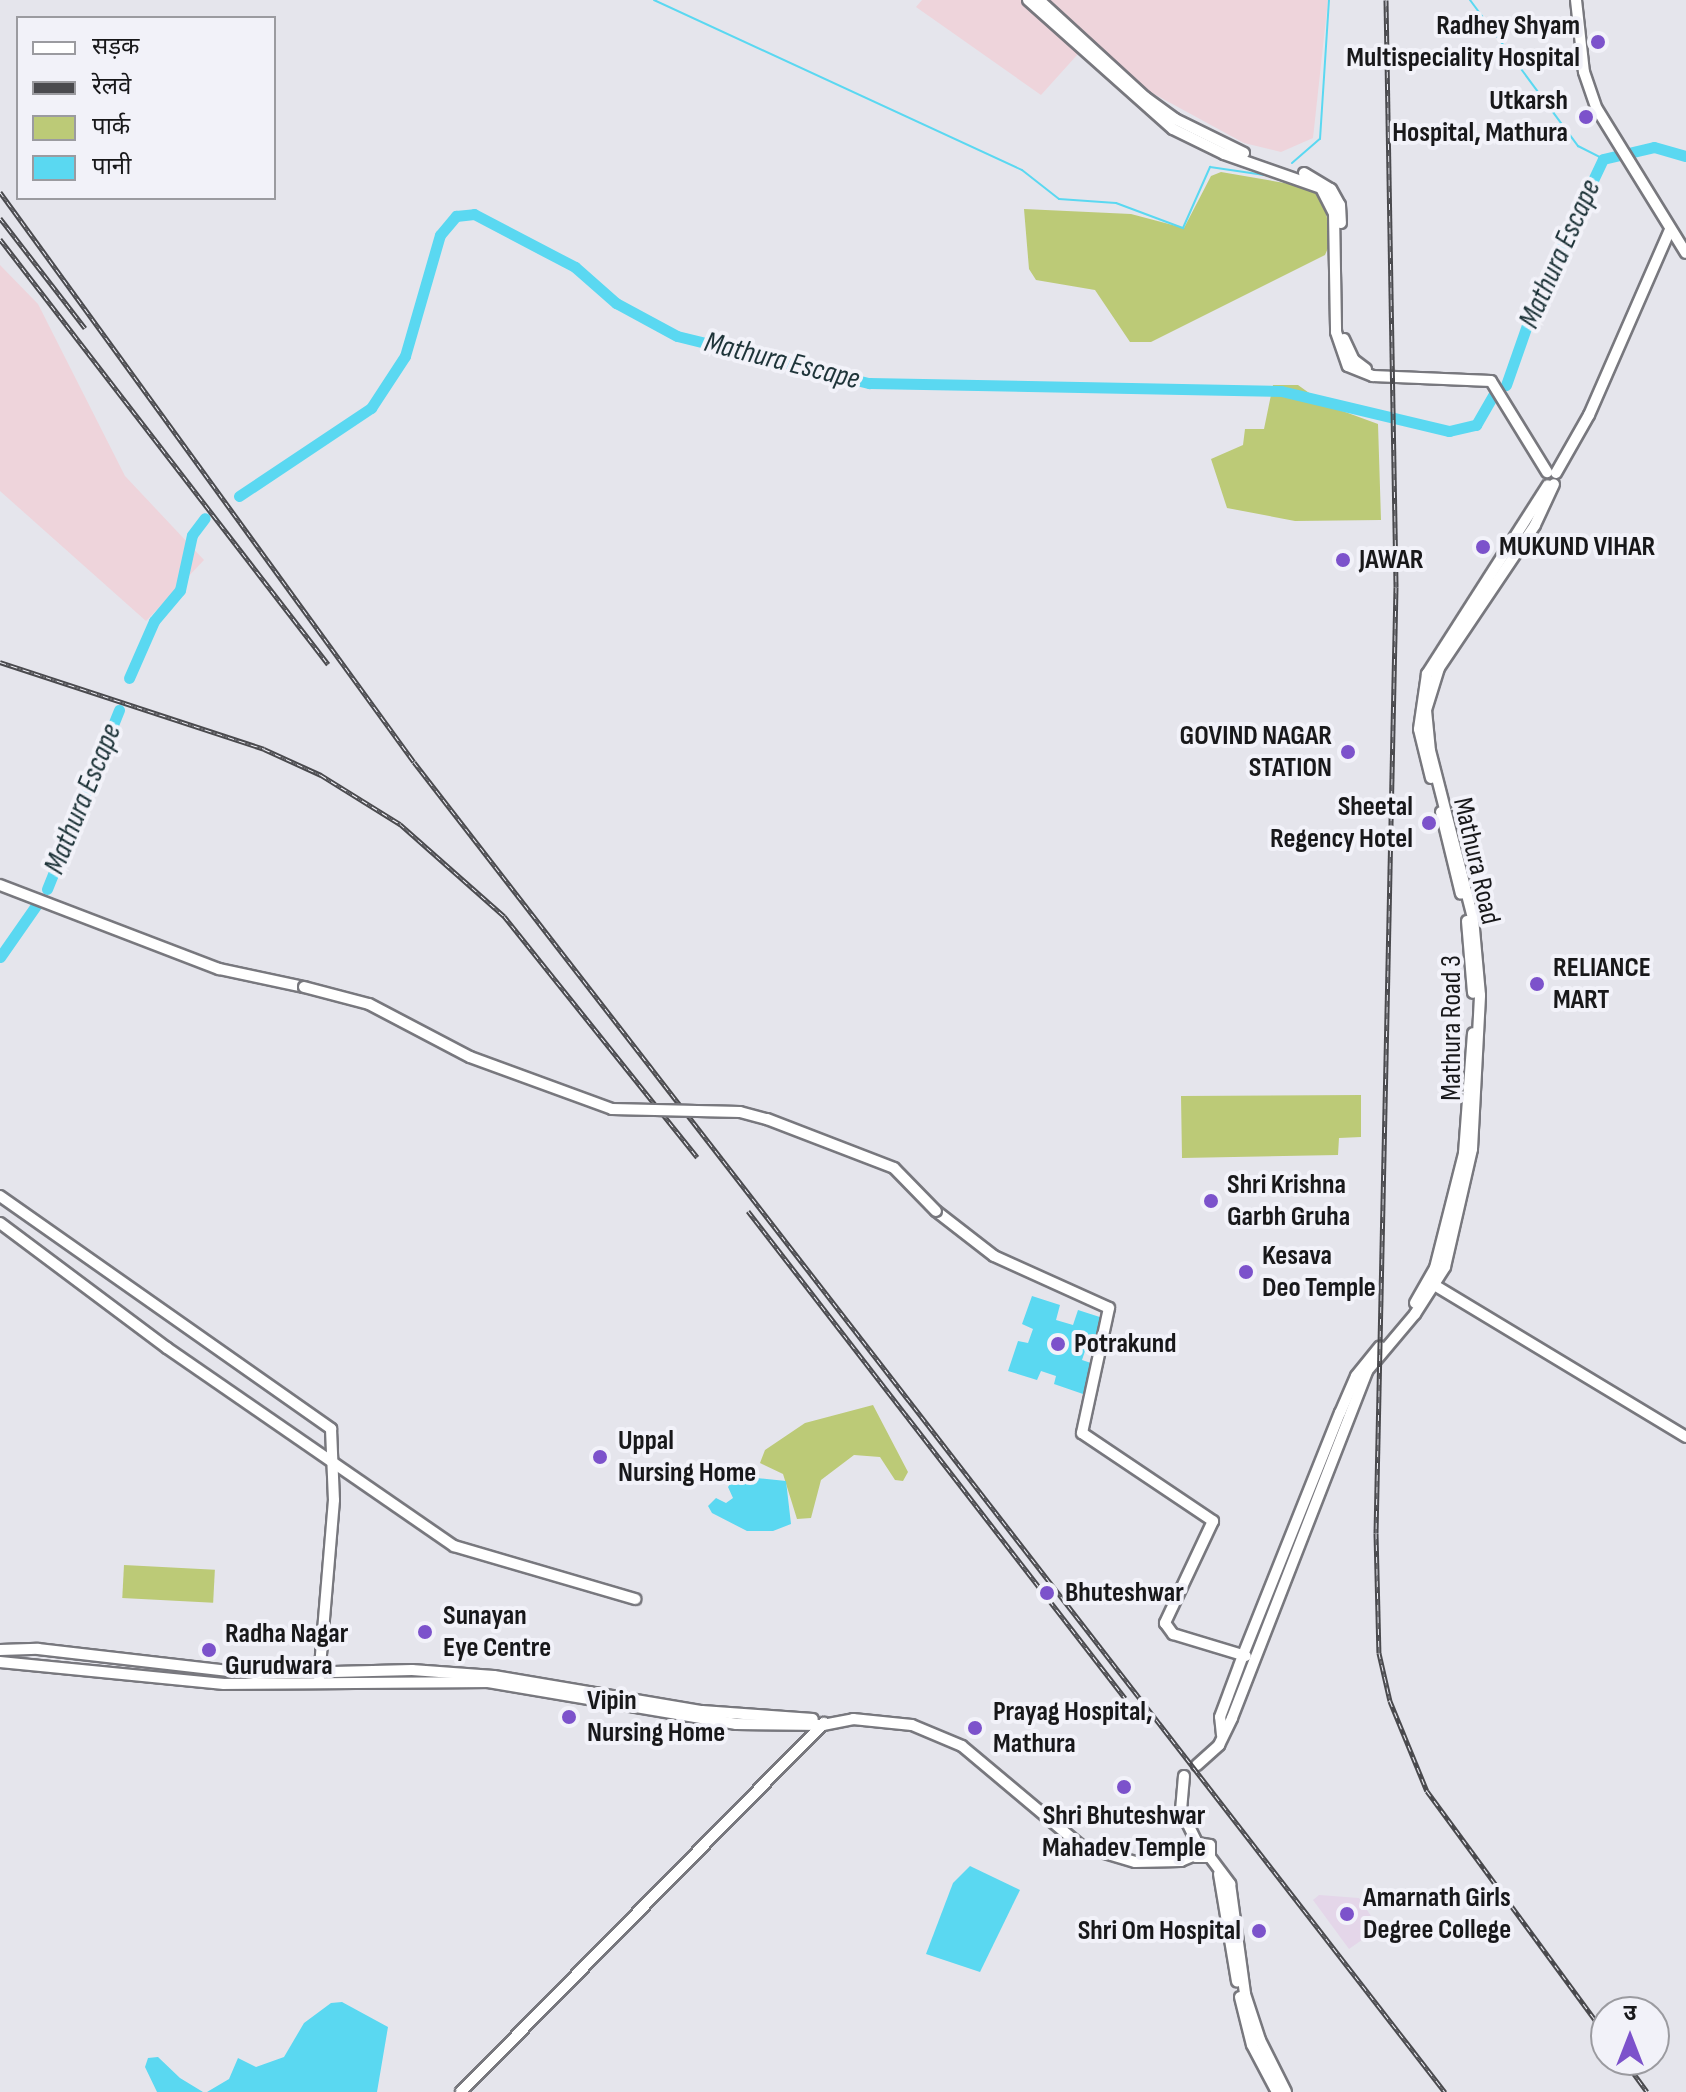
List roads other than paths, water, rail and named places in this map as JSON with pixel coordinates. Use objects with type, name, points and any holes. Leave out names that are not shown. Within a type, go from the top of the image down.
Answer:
[{"type":"street","points":[[1028,0],[1173,129],[1224,154],[1321,188],[1334,213],[1336,332],[1348,366],[1373,376],[1491,381],[1551,477]]},
{"type":"street","points":[[1039,0],[1071,34],[1175,119],[1236,150],[1319,179],[1331,189],[1340,205],[1346,349],[1361,368],[1452,370],[1499,379],[1551,477]]},
{"type":"street","points":[[1576,0],[1584,72],[1616,142],[1686,253]]},
{"type":"street","name":"Mathura Road","points":[[1442,789],[1427,729],[1430,688],[1589,415],[1670,230]]},
{"type":"street","name":"Mathura Road","points":[[1432,1284],[1464,1153],[1474,998],[1464,904],[1423,755],[1419,705],[1432,664],[1502,569]]},
{"type":"street","name":"Mathura Road 3","points":[[1432,1284],[1445,1267],[1472,1149],[1480,995],[1473,918],[1442,789]]},
{"type":"street","points":[[0,885],[219,969],[369,1004],[470,1057],[612,1109],[726,1111],[767,1119],[894,1168],[936,1211],[994,1256],[1109,1308],[1082,1433],[1213,1521],[1165,1623],[1173,1634],[1248,1656]]},
{"type":"street","points":[[0,1196],[331,1429],[333,1463],[320,1678]]},
{"type":"street","points":[[0,1223],[167,1348],[454,1546],[635,1599]]},
{"type":"street","points":[[1197,1765],[1222,1737],[1220,1717],[1248,1656],[1356,1376],[1432,1284],[1686,1437]]},
{"type":"street","points":[[0,1650],[38,1649],[227,1672],[320,1678]]},
{"type":"street","points":[[0,1662],[224,1684],[412,1670],[494,1676],[702,1711],[825,1722],[912,1725],[945,1735],[1067,1836],[1099,1853],[1159,1864],[1195,1855],[1210,1857]]},
{"type":"street","points":[[461,2092],[825,1722]]},
{"type":"street","points":[[1184,1776],[1181,1810],[1197,1843],[1195,1855]]},
{"type":"street","points":[[1197,1843],[1210,1845],[1210,1857],[1230,1884],[1245,1994],[1260,2040],[1286,2092]]},
{"type":"street","points":[[1218,1869],[1246,2030],[1277,2092]]},
{"type":"water","name":"Potrakund","points":[[1032,1296],[1060,1305],[1056,1320],[1073,1325],[1078,1310],[1106,1319],[1099,1348],[1087,1345],[1082,1360],[1094,1364],[1083,1394],[1054,1384],[1056,1376],[1041,1371],[1037,1380],[1008,1371],[1018,1341],[1028,1343],[1033,1329],[1022,1324]]},
{"type":"water","points":[[736,1476],[786,1481],[791,1524],[773,1531],[747,1531],[712,1513],[708,1506],[716,1498],[726,1503],[733,1498],[728,1487]]},
{"type":"water","points":[[970,1866],[1020,1890],[980,1972],[926,1954],[953,1883]]},
{"type":"water","points":[[342,2002],[388,2027],[377,2092],[207,2092],[229,2079],[238,2058],[256,2067],[284,2057],[304,2023],[331,2003]]},
{"type":"water","points":[[158,2057],[180,2078],[203,2092],[157,2092],[145,2067],[148,2058]]},
{"type":"waterway","points":[[654,0],[1022,170],[1059,199],[1116,203],[1183,228],[1210,167],[1271,176]]},
{"type":"waterway","points":[[1292,163],[1320,139],[1329,0]]},
{"type":"waterway","points":[[1470,0],[1578,146],[1603,159]]},
{"type":"waterway","name":"Mathura Escape","points":[[1506,385],[1534,305],[1603,159],[1654,147],[1686,156]]},
{"type":"waterway","name":"Mathura Escape","points":[[239,496],[371,408],[405,356],[440,235],[456,216],[474,214],[575,267],[616,303],[677,336],[869,383],[1281,391],[1449,431],[1476,425],[1493,395]]},
{"type":"waterway","name":"Mathura Escape","points":[[129,678],[154,621],[180,590],[192,535],[205,518]]},
{"type":"waterway","name":"Mathura Escape","points":[[47,889],[119,710]]},
{"type":"waterway","name":"Mathura Escape","points":[[0,957],[39,901]]},
{"type":"railway","points":[[1386,0],[1396,587],[1376,1533],[1379,1653],[1390,1701],[1427,1791],[1590,2013]]},
{"type":"railway","points":[[0,192],[414,762],[1445,2092]]},
{"type":"railway","points":[[0,218],[85,328]]},
{"type":"railway","points":[[0,239],[328,664]]},
{"type":"railway","points":[[0,662],[264,749],[321,775],[400,824],[504,916],[697,1157]]},
{"type":"railway","points":[[748,1211],[1125,1698]]},
{"type":"railway","points":[[1636,2076],[1647,2092]]},
{"type":"place","name":"Radhey Shyam Multispeciality Hospital","points":[[1598,42]]},
{"type":"place","name":"Utkarsh Hospital, Mathura","points":[[1586,117]]},
{"type":"place","name":"MUKUND VIHAR","points":[[1483,547]]},
{"type":"place","name":"JAWAR","points":[[1343,560]]},
{"type":"place","name":"GOVIND NAGAR STATION","points":[[1348,752]]},
{"type":"place","name":"Sheetal Regency Hotel","points":[[1429,823]]},
{"type":"place","name":"RELIANCE MART","points":[[1537,984]]},
{"type":"place","name":"Shri Krishna Garbh Gruha","points":[[1211,1201]]},
{"type":"place","name":"Kesava Deo Temple","points":[[1246,1272]]},
{"type":"place","name":"Potrakund","points":[[1058,1344]]},
{"type":"place","name":"Uppal Nursing Home","points":[[600,1457]]},
{"type":"place","name":"Bhuteshwar","points":[[1047,1593]]},
{"type":"place","name":"Sunayan Eye Centre","points":[[425,1632]]},
{"type":"place","name":"Radha Nagar Gurudwara","points":[[209,1650]]},
{"type":"place","name":"Vipin Nursing Home","points":[[569,1717]]},
{"type":"place","name":"Prayag Hospital, Mathura","points":[[975,1728]]},
{"type":"place","name":"Shri Bhuteshwar Mahadev Temple","points":[[1124,1787]]},
{"type":"place","name":"Amarnath Girls Degree College","points":[[1347,1914]]},
{"type":"place","name":"Shri Om Hospital","points":[[1259,1931]]}]
